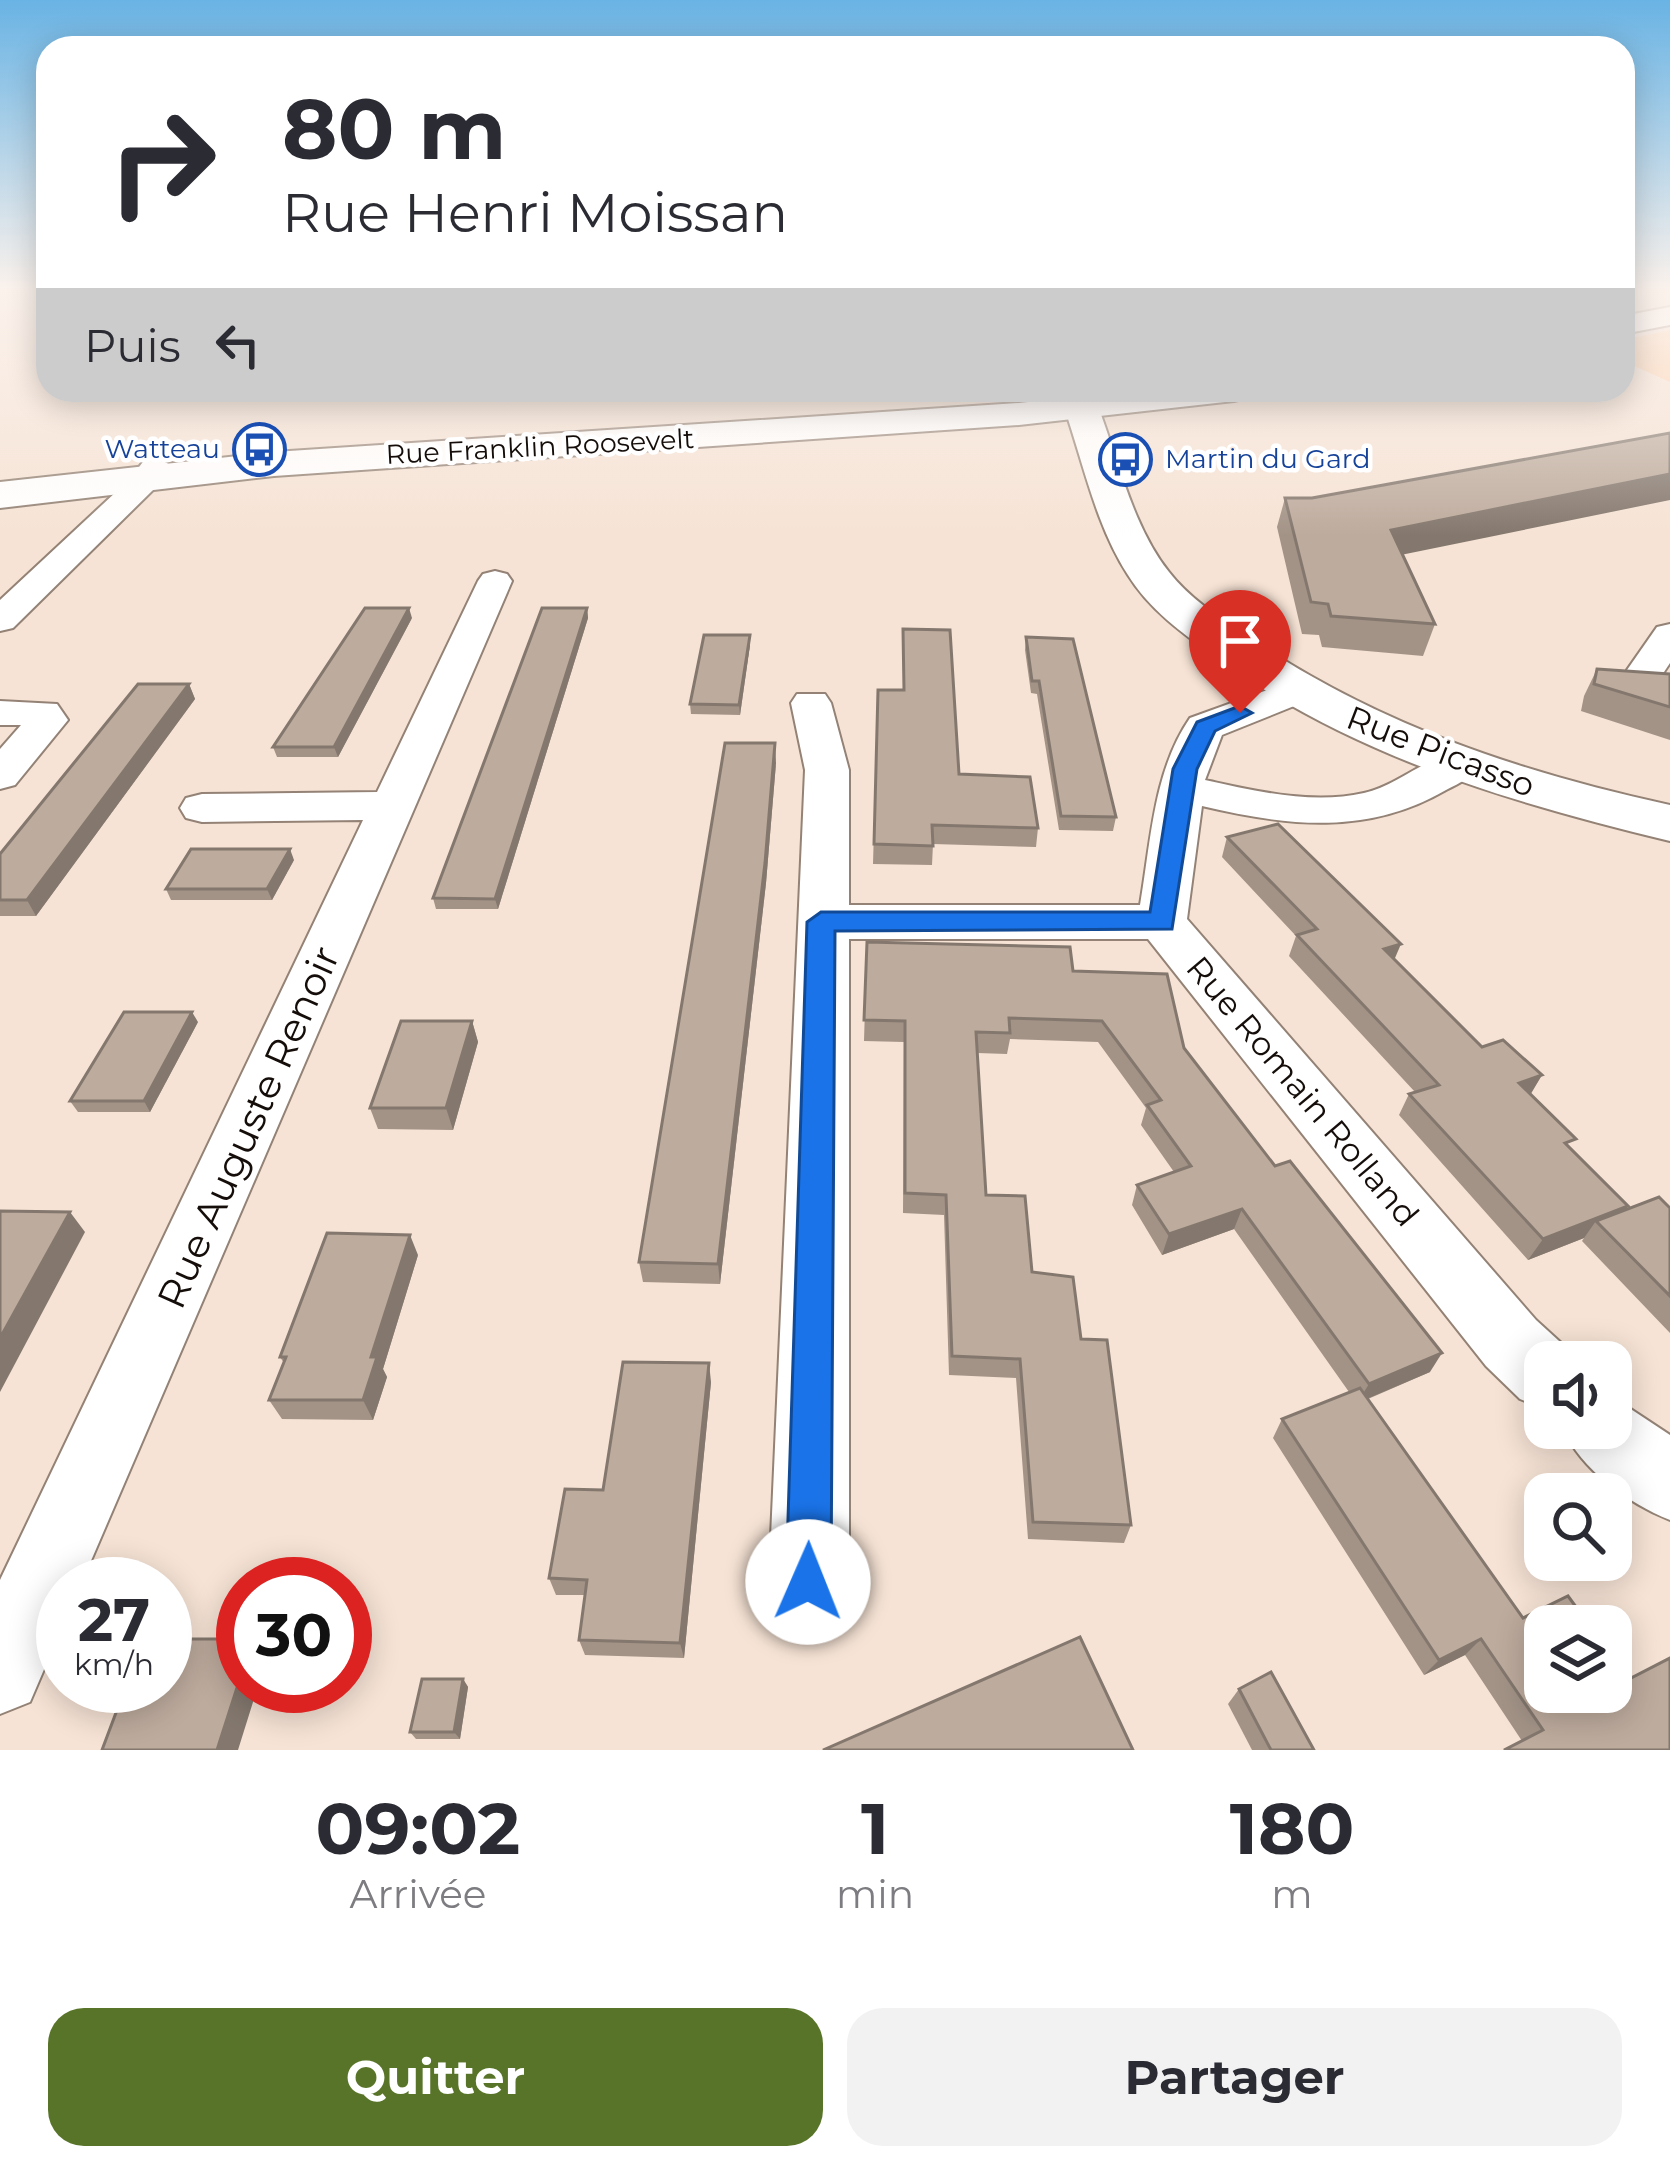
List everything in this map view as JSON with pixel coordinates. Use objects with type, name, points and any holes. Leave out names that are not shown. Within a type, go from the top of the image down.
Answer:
[{"type":"main road","name":"Rue Franklin Roosevelt","points":[[0,485],[1019,414],[1102,402]]},
{"type":"main road","name":"Rue Franklin Roosevelt","points":[[0,496],[151,471]]},
{"type":"street","name":"Rue Picasso","points":[[1080,404],[1149,575],[1194,619],[1294,692],[1519,784],[1670,824]]},
{"type":"street","points":[[0,620],[151,471]]},
{"type":"street","name":"Rue Auguste Renoir","points":[[0,1672],[495,581]]},
{"type":"street","points":[[1646,670],[1670,635]]},
{"type":"street","points":[[821,922],[1162,922],[1185,769],[1205,727],[1294,692]]},
{"type":"street","points":[[808,1582],[827,770],[812,703]]},
{"type":"street","points":[[0,713],[43,713],[48,720],[0,776]]},
{"type":"street","points":[[1182,788],[1278,809],[1340,812],[1402,797],[1462,763]]},
{"type":"street","points":[[202,808],[393,806]]},
{"type":"street","name":"Rue Romain Rolland","points":[[1162,922],[1524,1355]]},
{"type":"street","points":[[1627,1449],[1670,1482]]},
{"type":"shaded area","points":[[1647,372],[1670,372],[1670,382]]},
{"type":"building","points":[[1670,433],[1670,474],[1391,530],[1435,624],[1331,616],[1328,604],[1311,602],[1285,498],[1312,498]]},
{"type":"building","points":[[365,608],[409,608],[334,747],[273,747]]},
{"type":"building","points":[[542,608],[587,608],[495,899],[433,898]]},
{"type":"building","points":[[903,629],[950,630],[959,774],[1030,777],[1038,828],[932,825],[933,846],[874,844],[878,690],[904,690]]},
{"type":"building","points":[[704,635],[750,635],[739,705],[690,704]]},
{"type":"building","points":[[1026,637],[1073,639],[1116,817],[1061,816],[1039,681],[1032,681]]},
{"type":"building","points":[[1597,669],[1670,674],[1670,707],[1594,684]]},
{"type":"building","points":[[138,684],[189,684],[27,900],[0,900],[0,854]]},
{"type":"building","points":[[725,743],[775,743],[718,1264],[639,1262]]},
{"type":"building","points":[[1278,824],[1401,944],[1384,949],[1482,1047],[1503,1040],[1542,1075],[1519,1083],[1576,1139],[1565,1143],[1628,1206],[1543,1239],[1409,1094],[1439,1085],[1297,935],[1317,929],[1227,837]]},
{"type":"building","points":[[191,849],[290,849],[267,889],[166,889]]},
{"type":"building","points":[[867,942],[1070,947],[1073,971],[1167,974],[1184,1048],[1275,1166],[1290,1161],[1442,1353],[1369,1384],[1242,1209],[1169,1234],[1137,1185],[1191,1166],[1147,1105],[1161,1100],[1102,1021],[1009,1018],[1010,1033],[976,1032],[986,1195],[1025,1196],[1032,1272],[1073,1277],[1081,1339],[1107,1340],[1131,1525],[1033,1522],[1020,1359],[952,1356],[946,1195],[905,1193],[905,1021],[864,1020]]},
{"type":"building","points":[[124,1012],[192,1012],[144,1101],[70,1101]]},
{"type":"building","points":[[401,1021],[472,1021],[446,1108],[370,1108]]},
{"type":"building","points":[[1659,1197],[1670,1208],[1670,1296],[1596,1221]]},
{"type":"building","points":[[0,1211],[70,1212],[0,1338]]},
{"type":"building","points":[[327,1233],[410,1235],[371,1357],[377,1357],[363,1400],[269,1400],[286,1357],[280,1357]]},
{"type":"building","points":[[623,1362],[709,1363],[680,1643],[579,1640],[587,1580],[549,1578],[565,1489],[603,1490]]},
{"type":"building","points":[[1360,1388],[1524,1618],[1524,1702],[1481,1639],[1439,1660],[1282,1419]]},
{"type":"building","points":[[1568,1596],[1575,1605],[1550,1605]]},
{"type":"building","points":[[1080,1637],[1133,1750],[823,1750]]},
{"type":"building","points":[[192,1639],[216,1639],[216,1713],[229,1713],[217,1750],[102,1750],[116,1713],[192,1713]]},
{"type":"building","points":[[1670,1658],[1670,1750],[1504,1750],[1543,1730],[1531,1713],[1632,1713],[1632,1677]]},
{"type":"building","points":[[1271,1672],[1314,1750],[1271,1750],[1239,1689]]},
{"type":"building","points":[[422,1679],[463,1679],[454,1732],[410,1732]]},
{"type":"place","name":"Watteau","points":[[259,449]]},
{"type":"place","name":"Martin du Gard","points":[[1126,459]]},
{"type":"route","points":[[808,1582],[821,922],[1162,922],[1185,769],[1205,727],[1240,713]]}]
